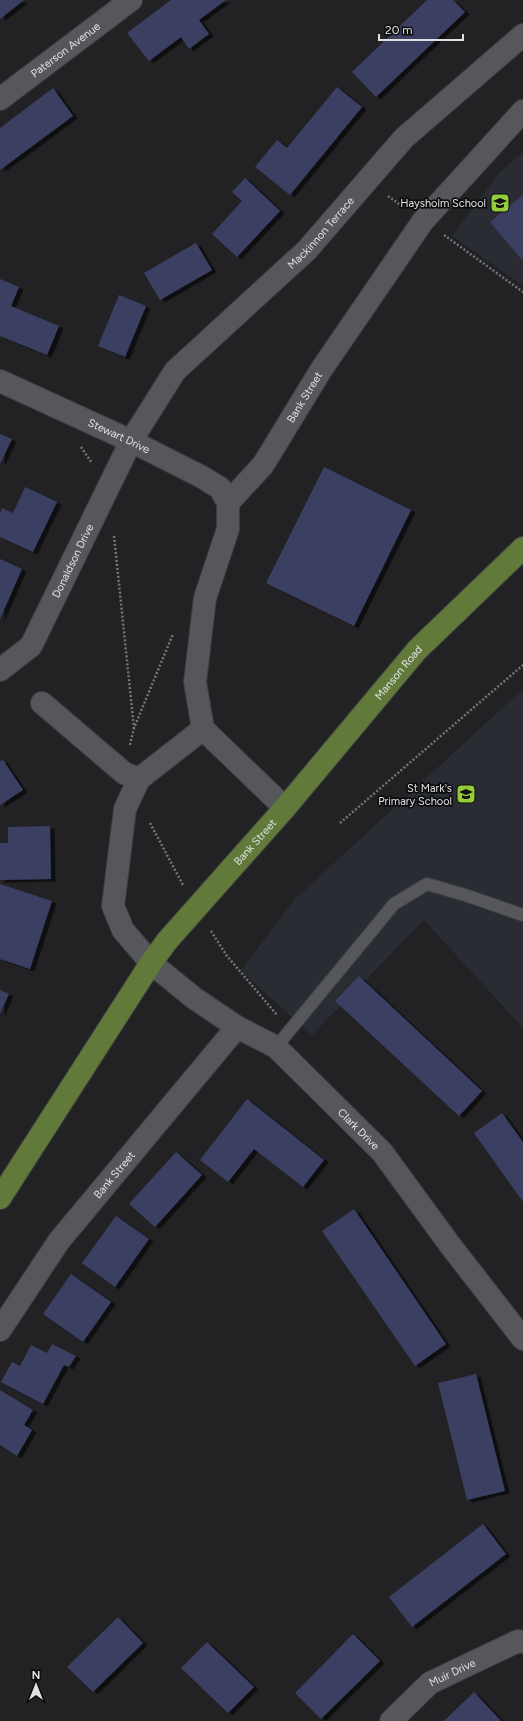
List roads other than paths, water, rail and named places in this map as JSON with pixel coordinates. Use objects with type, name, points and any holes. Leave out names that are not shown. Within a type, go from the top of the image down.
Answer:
[{"type":"main road","name":"Manson Road","points":[[285,808],[416,650],[523,548]]},
{"type":"main road","name":"Bank Street","points":[[0,1198],[151,963],[172,935],[285,808]]},
{"type":"street","name":"Paterson Avenue","points":[[0,99],[131,0]]},
{"type":"street","name":"Mackinnon Terrace","points":[[131,441],[175,371],[307,250],[404,138],[523,35]]},
{"type":"street","name":"Bank Street","points":[[228,503],[263,465],[321,370],[423,221],[523,111]]},
{"type":"street","name":"Stewart Drive","points":[[0,381],[131,441],[202,477],[220,488],[228,503]]},
{"type":"street","name":"Donaldson Drive","points":[[0,670],[31,646],[131,441]]},
{"type":"street","points":[[228,503],[228,529],[205,598],[198,659],[196,682],[203,729],[285,808]]},
{"type":"street","points":[[42,703],[132,776]]},
{"type":"street","points":[[151,963],[123,930],[112,906],[132,776],[203,729]]},
{"type":"street","name":"Clark Drive","points":[[151,963],[194,998],[238,1027],[276,1047],[382,1152],[450,1245],[523,1340]]},
{"type":"street","name":"Bank Street","points":[[0,1330],[60,1241],[238,1027]]},
{"type":"street","name":"Muir Drive","points":[[391,1721],[430,1683],[518,1641],[523,1642]]},
{"type":"lane","points":[[276,1047],[394,904],[427,884],[465,894],[523,915]]},
{"type":"place","name":"Haysholm School","points":[[500,203]]},
{"type":"place","name":"St Mark's Primary School","points":[[466,794]]}]
